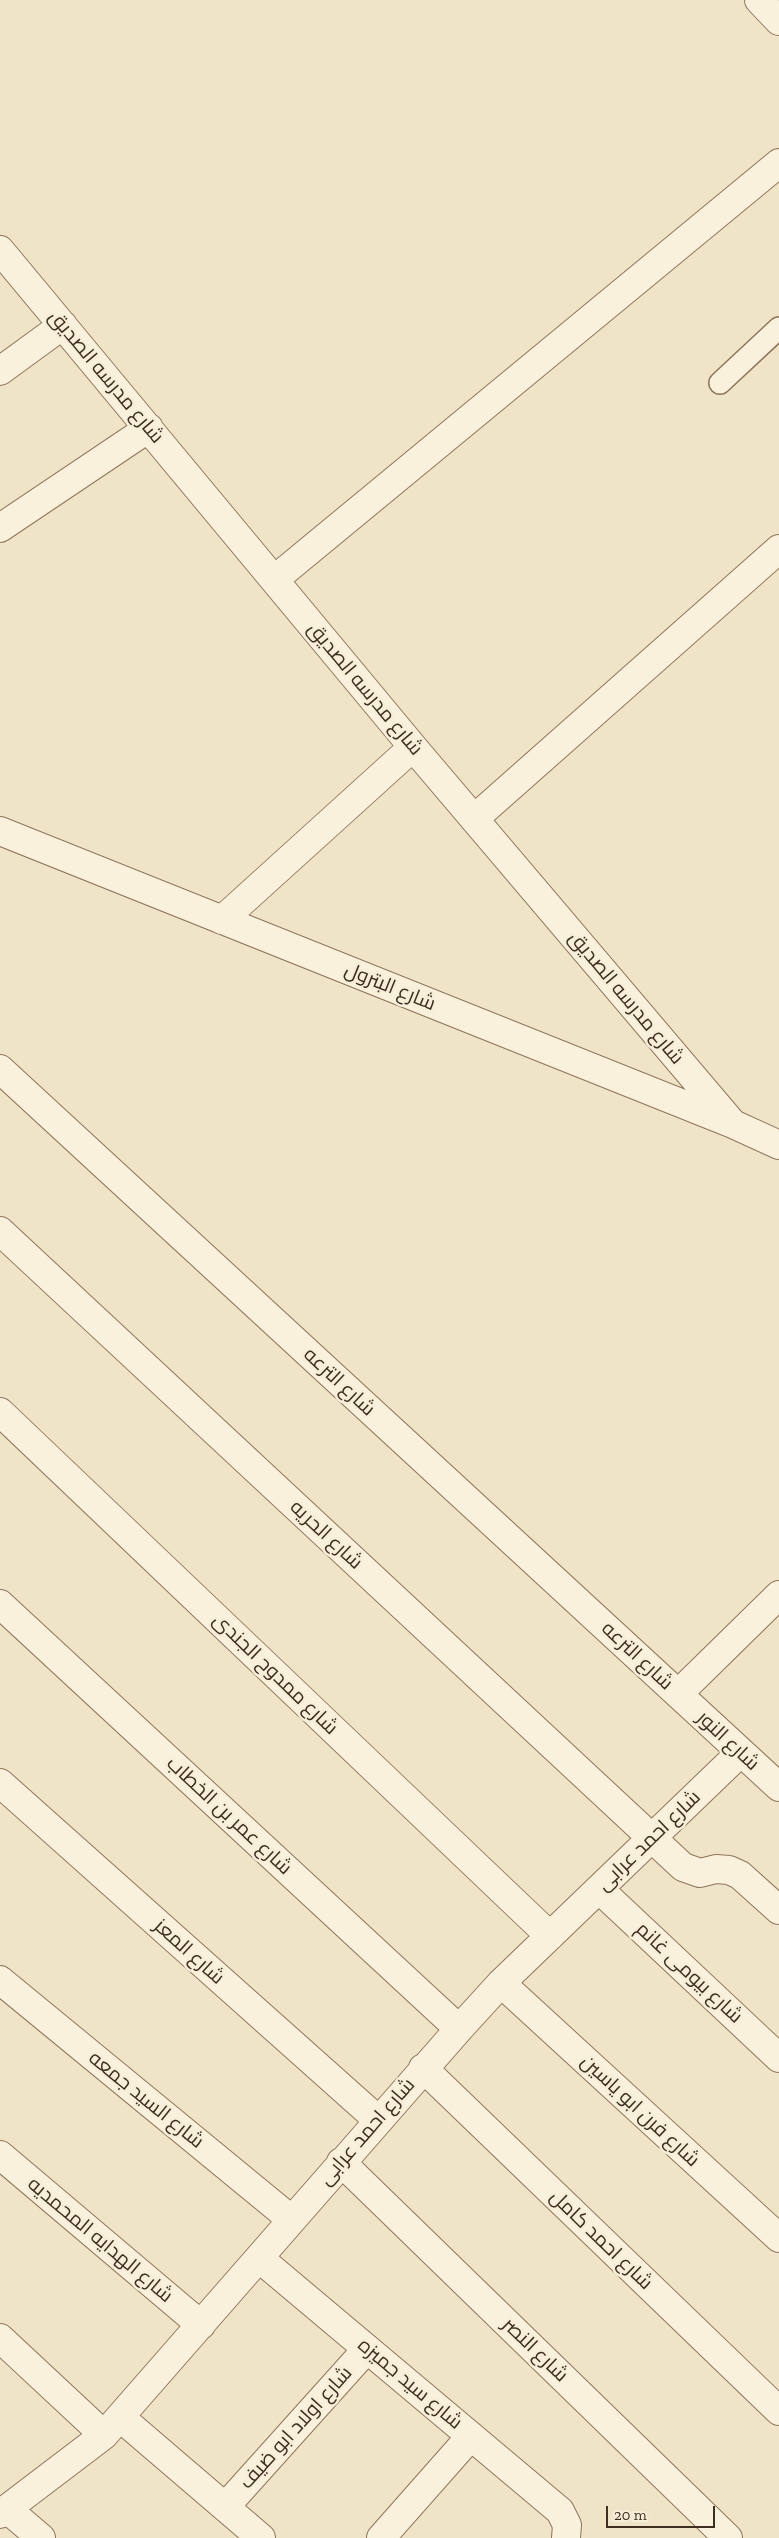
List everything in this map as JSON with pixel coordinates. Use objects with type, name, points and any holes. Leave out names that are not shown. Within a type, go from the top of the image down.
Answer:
[{"type":"street","points":[[275,579],[779,164]]},
{"type":"street","name":"شارع مدرسه الصديق","points":[[0,250],[413,747],[733,1124]]},
{"type":"street","points":[[0,371],[63,325]]},
{"type":"street","points":[[0,528],[149,428]]},
{"type":"street","points":[[474,819],[779,549]]},
{"type":"street","points":[[222,920],[413,747]]},
{"type":"street","name":"شارع البترول","points":[[0,831],[733,1124],[779,1145]]},
{"type":"street","name":"شارع الترعه","points":[[0,1069],[678,1694]]},
{"type":"street","name":"شارع الحريه","points":[[0,1231],[683,1867],[700,1873],[716,1869],[729,1870],[740,1875],[779,1910]]},
{"type":"street","name":"شارع ممدوح الجندى","points":[[0,1412],[550,1936]]},
{"type":"street","points":[[678,1694],[779,1596]]},
{"type":"street","name":"شارع عمر بن الخطاب","points":[[0,1604],[458,2029]]},
{"type":"street","name":"شارع النور","points":[[678,1694],[779,1787]]},
{"type":"street","name":"شارع احمد عرابى","points":[[4,2512],[113,2426],[458,2029],[501,1983],[740,1752]]},
{"type":"street","name":"شارع المعز","points":[[0,1783],[378,2120]]},
{"type":"street","name":"شارع بيومى غانم","points":[[599,1889],[779,2058]]},
{"type":"street","name":"شارع السيد جمعه","points":[[0,1980],[292,2220]]},
{"type":"street","name":"شارع فرن ابو ياسين","points":[[501,1983],[779,2238]]},
{"type":"street","name":"شارع احمد كامل","points":[[423,2068],[779,2411]]},
{"type":"street","name":"شارع الهدايه المحمديه","points":[[0,2155],[201,2325]]},
{"type":"street","name":"شارع النصر","points":[[342,2162],[728,2538]]},
{"type":"street","name":"شارع سيد جميزه","points":[[259,2258],[560,2511],[567,2525],[566,2538]]},
{"type":"street","points":[[0,2338],[113,2426],[225,2507],[262,2538]]},
{"type":"street","name":"شارع اولاد ابو ضيف","points":[[225,2507],[367,2348]]},
{"type":"street","points":[[381,2538],[472,2436]]},
{"type":"street","points":[[4,2512],[40,2538]]},
{"type":"lane","points":[[720,383],[779,328]]}]
